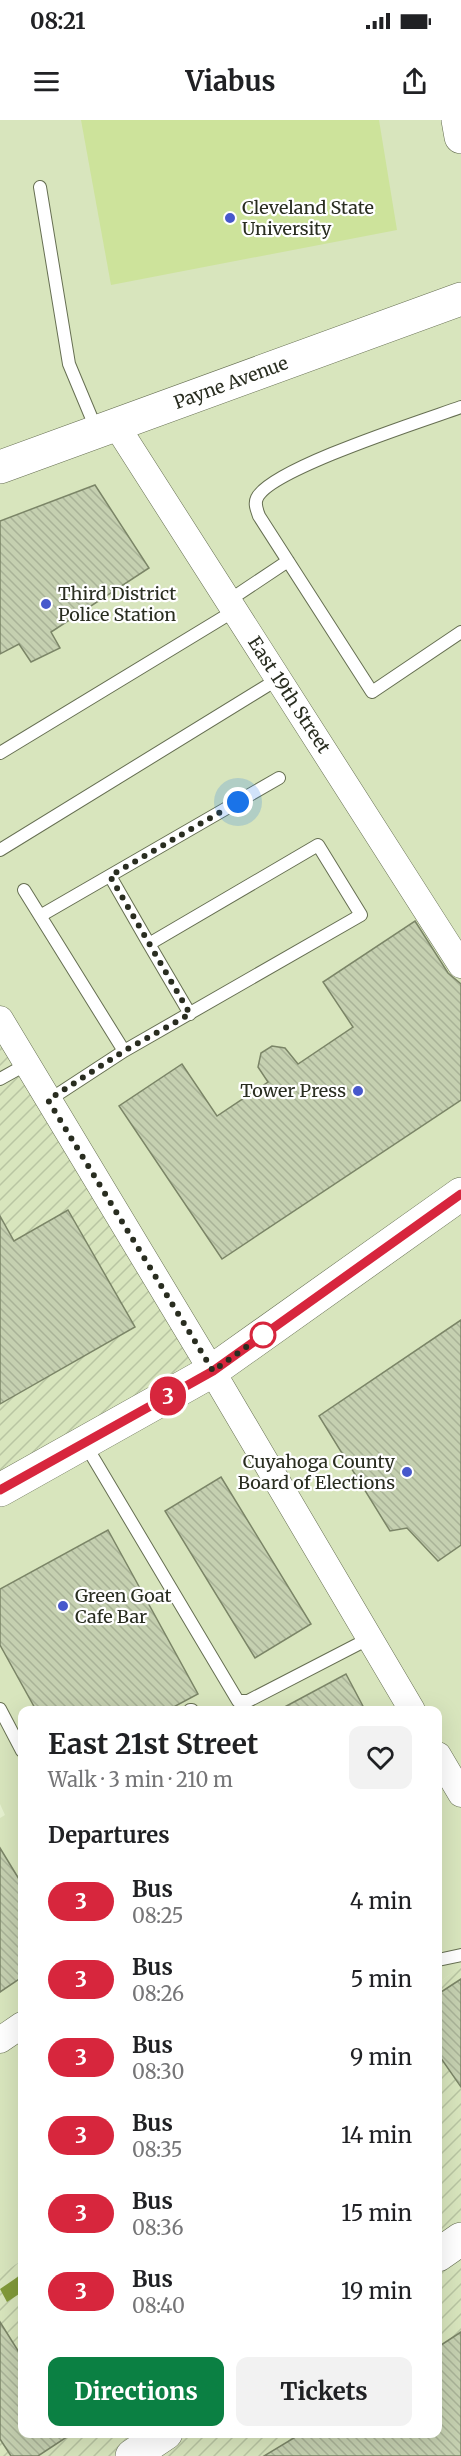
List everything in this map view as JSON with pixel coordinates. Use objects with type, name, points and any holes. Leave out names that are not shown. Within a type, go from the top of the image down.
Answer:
[{"type":"main road","points":[[458,120],[461,137]]},
{"type":"main road","name":"Payne Avenue","points":[[0,467],[461,299]]},
{"type":"main road","points":[[0,1490],[213,1371],[461,1194]]},
{"type":"main road","points":[[442,2251],[461,2239]]},
{"type":"main road","points":[[132,2456],[159,2438]]},
{"type":"street","name":"East 19th Street","points":[[107,429],[231,606],[461,965]]},
{"type":"street","points":[[0,1019],[213,1371],[410,1706]]},
{"type":"street","points":[[442,1762],[461,1794]]},
{"type":"street","points":[[0,2040],[18,2028]]},
{"type":"lane","points":[[40,187],[69,364],[107,429]]},
{"type":"lane","points":[[461,407],[299,467],[264,490],[257,498],[256,507],[259,516],[372,692],[461,632]]},
{"type":"lane","points":[[0,753],[231,606],[288,561]]},
{"type":"lane","points":[[0,850],[278,679]]},
{"type":"lane","points":[[40,916],[279,778]]},
{"type":"lane","points":[[48,1100],[124,1051],[362,915],[318,845],[149,944]]},
{"type":"lane","points":[[110,876],[190,1014]]},
{"type":"lane","points":[[24,890],[124,1051]]},
{"type":"lane","points":[[0,1079],[27,1064]]},
{"type":"lane","points":[[85,1443],[238,1701],[248,1701],[370,1638]]},
{"type":"lane","points":[[0,1709],[18,1743]]},
{"type":"lane","points":[[442,1959],[461,1955]]},
{"type":"shaded area","points":[[0,120],[461,120],[461,1967],[442,1980],[442,1706],[18,1706],[18,2263],[0,2275],[0,1818],[5,1815],[0,1804]]},
{"type":"shaded area","points":[[81,120],[379,120],[397,230],[111,285]]},
{"type":"shaded area","points":[[0,1019],[214,1371],[0,1490]]},
{"type":"shaded area","points":[[461,1967],[461,2456],[0,2456],[0,2275],[18,2263],[18,2438],[442,2438],[442,1980]]},
{"type":"shaded area","points":[[18,2277],[18,2295],[7,2302],[0,2289]]},
{"type":"building","points":[[95,485],[149,568],[51,632],[60,648],[31,662],[19,644],[0,654],[0,521]]},
{"type":"building","name":"Tower Press","points":[[415,921],[448,973],[461,984],[461,1100],[222,1259],[119,1106],[182,1064],[217,1116],[268,1082],[258,1067],[261,1053],[272,1046],[285,1048],[298,1064],[353,1027],[323,982]]},
{"type":"building","points":[[68,1210],[135,1327],[0,1404],[0,1216],[14,1241]]},
{"type":"building","name":"Cuyahoga County Board of Elections","points":[[461,1320],[461,1545],[438,1561],[407,1528],[390,1531],[319,1416]]},
{"type":"building","points":[[221,1477],[311,1624],[255,1658],[165,1511]]},
{"type":"building","points":[[108,1530],[198,1694],[176,1706],[34,1706],[0,1645],[0,1589]]},
{"type":"building","points":[[346,1674],[363,1706],[286,1706]]},
{"type":"building","points":[[0,1848],[18,1877],[18,1980],[0,1992]]},
{"type":"building","points":[[461,1979],[461,2087],[442,2060],[442,1991]]},
{"type":"building","points":[[0,2322],[18,2351],[18,2438],[65,2438],[38,2456],[11,2456],[0,2439]]},
{"type":"building","points":[[461,2332],[461,2456],[264,2456],[294,2438],[442,2438],[442,2344]]},
{"type":"bus line","name":"3","points":[[0,1490],[213,1371],[461,1194]]},
{"type":"place","name":"Cleveland State University","points":[[230,218]]},
{"type":"place","name":"Third District Police Station","points":[[46,604]]},
{"type":"place","name":"Tower Press","points":[[358,1091]]},
{"type":"place","name":"Cuyahoga County Board of Elections","points":[[407,1472]]},
{"type":"place","name":"Green Goat Cafe Bar","points":[[63,1606]]},
{"type":"route","points":[[238,802],[110,876],[190,1014],[124,1051],[48,1100],[213,1371],[263,1335]]}]
